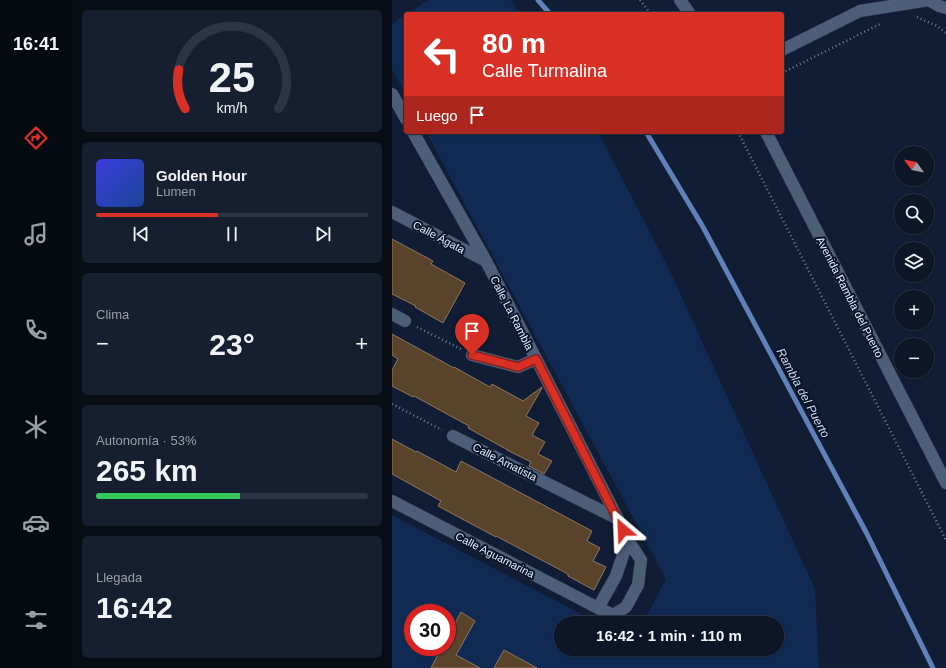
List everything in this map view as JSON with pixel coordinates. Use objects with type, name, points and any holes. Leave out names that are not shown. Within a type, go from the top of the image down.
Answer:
[{"type":"street","points":[[680,0],[689,12]]},
{"type":"street","points":[[860,11],[869,0]]},
{"type":"street","points":[[784,49],[860,11],[929,0],[946,8]]},
{"type":"street","points":[[392,94],[404,116]]},
{"type":"street","name":"Calle La Rambla","points":[[414,134],[486,261],[628,540],[641,560],[638,585],[626,607],[613,615],[598,608]]},
{"type":"street","name":"Avenida Rambla del Puerto","points":[[767,134],[946,483]]},
{"type":"street","name":"Calle Ágata","points":[[392,212],[486,261]]},
{"type":"street","points":[[392,314],[406,321]]},
{"type":"street","points":[[472,355],[518,367],[536,359]]},
{"type":"street","name":"Calle Amatista","points":[[453,436],[618,519]]},
{"type":"street","name":"Calle Aguamarina","points":[[392,501],[598,608]]},
{"type":"street","points":[[598,608],[616,576],[628,540]]},
{"type":"path","points":[[640,0],[649,12]]},
{"type":"path","points":[[914,15],[937,26],[946,33]]},
{"type":"path","points":[[784,72],[888,19]]},
{"type":"path","points":[[739,134],[946,540]]},
{"type":"path","points":[[406,321],[472,355]]},
{"type":"path","points":[[392,404],[453,436]]},
{"type":"shaded area","points":[[428,0],[511,0],[519,12],[410,12]]},
{"type":"shaded area","points":[[404,15],[404,92],[392,69],[392,24]]},
{"type":"shaded area","points":[[427,134],[599,134],[668,267],[815,589],[819,668],[537,668],[504,650],[494,668],[449,668],[452,656],[456,656],[456,636],[461,613],[456,622],[456,604],[404,604],[404,656],[437,656],[431,668],[392,668],[392,515],[585,616],[554,616],[554,656],[784,656],[784,616],[647,616],[666,579]]},
{"type":"building","points":[[392,239],[433,261],[431,264],[465,283],[443,323],[415,307],[416,306],[392,294]]},
{"type":"building","points":[[392,334],[490,387],[492,384],[523,401],[542,387],[526,416],[539,423],[532,435],[545,442],[538,454],[552,461],[544,474],[529,466],[531,462],[468,428],[469,426],[414,396],[413,397],[392,386],[392,370],[398,359],[392,355]]},
{"type":"building","points":[[392,439],[456,472],[461,461],[592,531],[587,541],[600,548],[593,561],[606,567],[594,590],[568,576],[568,574],[438,506],[441,501],[392,474]]},
{"type":"building","points":[[461,612],[475,621],[456,655],[456,622]]},
{"type":"building","points":[[504,650],[537,668],[494,668]]},
{"type":"building","points":[[456,655],[480,668],[431,668],[437,656]]},
{"type":"waterway","name":"Rambla del Puerto","points":[[538,0],[548,12]]},
{"type":"waterway","name":"Rambla del Puerto","points":[[647,134],[703,227],[867,534],[933,668]]},
{"type":"route","points":[[472,355],[518,367],[536,359],[623,530]]}]
